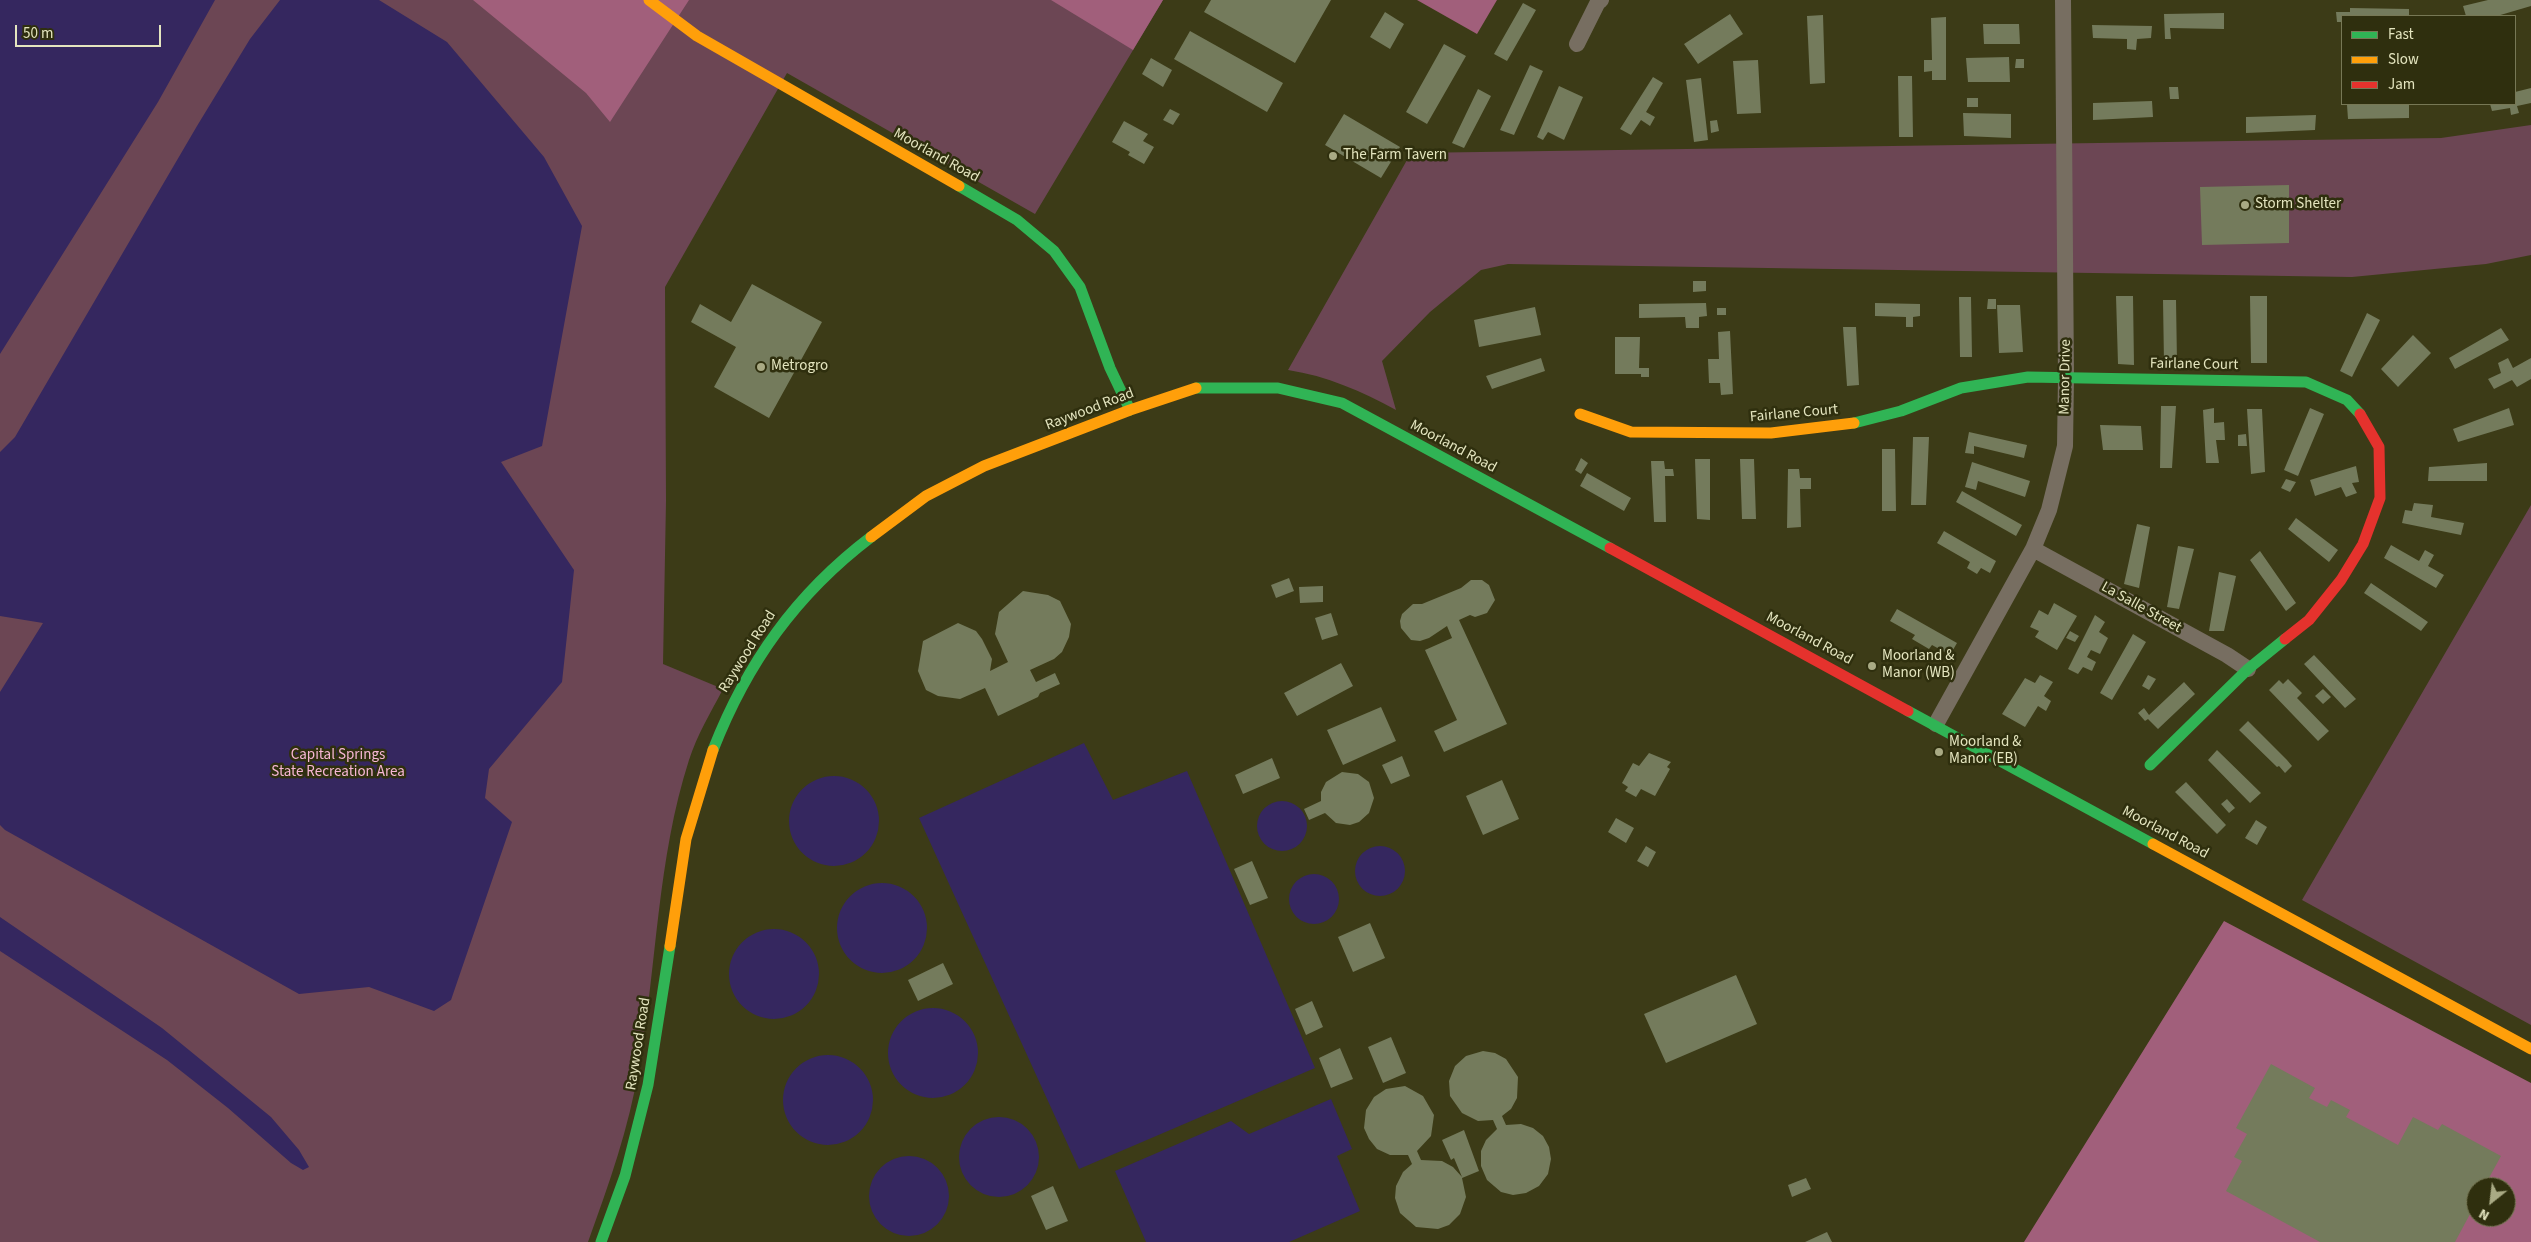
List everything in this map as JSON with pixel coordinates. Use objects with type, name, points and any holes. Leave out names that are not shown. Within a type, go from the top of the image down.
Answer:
[{"type":"street","name":"Moorland Road","points":[[649,0],[697,36],[1017,220],[1054,251],[1080,287],[1110,368],[1130,410]]},
{"type":"street","points":[[1577,44],[1598,2],[1601,0]]},
{"type":"street","name":"Manor Drive","points":[[1936,724],[2032,549],[2049,510],[2065,446],[2063,0]]},
{"type":"street","name":"Fairlane Court","points":[[1580,414],[1631,432],[1771,433],[1862,422],[1901,411],[1961,388],[2028,377],[2306,382],[2346,400],[2365,420],[2379,447],[2380,498],[2363,544],[2341,580],[2309,620],[2248,669],[2150,765]]},
{"type":"street","name":"Raywood Road","points":[[601,1242],[625,1176],[648,1086],[686,838],[707,764],[724,720],[759,656],[790,612],[838,562],[926,496],[984,466],[1130,410],[1195,388],[1278,388]]},
{"type":"street","name":"Moorland Road","points":[[1278,388],[1342,404],[1936,724],[2531,1049]]},
{"type":"street","name":"La Salle Street","points":[[2032,549],[2227,655],[2248,669]]},
{"type":"green space","name":"Capital Springs State Recreation Area","points":[[0,0],[1163,0],[1035,214],[787,73],[665,287],[666,501],[663,664],[723,689],[696,742],[678,797],[664,874],[645,1029],[635,1090],[618,1156],[588,1242],[0,1242]]},
{"type":"green space","points":[[2531,125],[2531,255],[2486,264],[2352,277],[1508,264],[1481,270],[1430,312],[1382,361],[1396,410],[1344,385],[1288,370],[1411,153],[2441,138]]},
{"type":"green space","points":[[2531,505],[2531,1025],[2302,900]]},
{"type":"shaded area","points":[[0,0],[215,0],[158,102],[0,354]]},
{"type":"shaded area","points":[[280,0],[379,0],[447,42],[544,157],[582,226],[542,446],[501,462],[574,570],[562,682],[489,769],[485,798],[512,822],[451,1000],[434,1011],[369,987],[299,994],[5,830],[0,825],[0,692],[43,623],[0,616],[0,452],[15,437],[250,39]]},
{"type":"shaded area","points":[[473,0],[689,0],[610,122],[586,93]]},
{"type":"shaded area","points":[[1051,0],[1163,0],[1133,50]]},
{"type":"shaded area","points":[[1417,0],[1497,0],[1477,34]]},
{"type":"shaded area","points":[[1084,743],[1113,800],[1187,771],[1315,1068],[1079,1169],[919,818]]},
{"type":"shaded area","points":[[834,776],[851,780],[866,789],[875,804],[879,821],[875,838],[866,853],[851,862],[834,866],[817,862],[802,853],[793,838],[789,821],[793,804],[802,789],[817,780]]},
{"type":"shaded area","points":[[1282,801],[1291,803],[1302,812],[1307,826],[1305,835],[1296,846],[1282,851],[1273,849],[1262,840],[1257,826],[1259,817],[1268,806]]},
{"type":"shaded area","points":[[1380,846],[1389,848],[1400,857],[1405,871],[1403,880],[1394,891],[1380,896],[1371,894],[1360,885],[1355,871],[1357,862],[1366,851]]},
{"type":"shaded area","points":[[1314,874],[1323,876],[1334,885],[1339,899],[1337,908],[1328,919],[1314,924],[1305,922],[1294,913],[1289,899],[1291,890],[1300,879]]},
{"type":"shaded area","points":[[882,883],[899,887],[914,896],[923,911],[927,928],[923,945],[914,960],[899,969],[882,973],[865,969],[850,960],[841,945],[837,928],[841,911],[850,896],[865,887]]},
{"type":"shaded area","points":[[0,917],[162,1028],[271,1117],[299,1150],[309,1167],[303,1170],[291,1163],[228,1108],[167,1060],[0,951]]},
{"type":"shaded area","points":[[2224,921],[2531,1083],[2531,1242],[2024,1242]]},
{"type":"shaded area","points":[[774,929],[791,933],[806,942],[815,957],[819,974],[815,991],[806,1006],[791,1015],[774,1019],[757,1015],[742,1006],[733,991],[729,974],[733,957],[742,942],[757,933]]},
{"type":"shaded area","points":[[933,1008],[950,1012],[965,1021],[974,1036],[978,1053],[974,1070],[965,1085],[950,1094],[933,1098],[916,1094],[901,1085],[892,1070],[888,1053],[892,1036],[901,1021],[916,1012]]},
{"type":"shaded area","points":[[828,1055],[845,1059],[860,1068],[869,1083],[873,1100],[869,1117],[860,1132],[845,1141],[828,1145],[811,1141],[796,1132],[787,1117],[783,1100],[787,1083],[796,1068],[811,1059]]},
{"type":"shaded area","points":[[1331,1099],[1352,1149],[1337,1156],[1360,1211],[1289,1242],[1146,1242],[1115,1171],[1231,1121],[1249,1134]]},
{"type":"shaded area","points":[[999,1117],[1014,1120],[1027,1129],[1036,1142],[1039,1157],[1036,1172],[1027,1185],[1014,1194],[999,1197],[984,1194],[971,1185],[962,1172],[959,1157],[962,1142],[971,1129],[984,1120]]},
{"type":"shaded area","points":[[909,1156],[924,1159],[937,1168],[946,1181],[949,1196],[946,1211],[937,1224],[924,1233],[909,1236],[894,1233],[881,1224],[872,1211],[869,1196],[872,1181],[881,1168],[894,1159]]},
{"type":"building","points":[[1211,0],[1331,0],[1295,63],[1204,12]]},
{"type":"building","points":[[2488,0],[2531,0],[2531,6],[2500,15],[2466,15],[2463,6]]},
{"type":"building","points":[[1523,3],[1536,10],[1507,61],[1494,54]]},
{"type":"building","points":[[2350,8],[2409,9],[2409,15],[2341,15],[2341,22],[2337,22],[2336,12],[2350,12]]},
{"type":"building","points":[[1385,12],[1404,24],[1390,49],[1370,37]]},
{"type":"building","points":[[2224,13],[2224,29],[2170,28],[2171,39],[2165,39],[2164,14]]},
{"type":"building","points":[[1730,14],[1743,34],[1698,64],[1684,44]]},
{"type":"building","points":[[1823,15],[1825,83],[1810,84],[1807,16]]},
{"type":"building","points":[[1946,17],[1946,80],[1932,80],[1932,71],[1924,72],[1924,60],[1932,60],[1931,18]]},
{"type":"building","points":[[1983,24],[2019,24],[2020,44],[1984,44]]},
{"type":"building","points":[[2092,25],[2152,26],[2151,38],[2137,39],[2136,50],[2127,49],[2127,39],[2093,38]]},
{"type":"building","points":[[1190,31],[1283,83],[1267,112],[1174,59]]},
{"type":"building","points":[[1444,44],[1466,56],[1427,124],[1406,112]]},
{"type":"building","points":[[2009,57],[2010,82],[1968,82],[1966,58]]},
{"type":"building","points":[[1151,58],[1172,70],[1163,87],[1142,74]]},
{"type":"building","points":[[2016,59],[2024,59],[2024,68],[2015,68]]},
{"type":"building","points":[[1758,60],[1761,113],[1737,114],[1733,61]]},
{"type":"building","points":[[1530,65],[1543,71],[1514,135],[1500,130]]},
{"type":"building","points":[[1898,76],[1912,76],[1913,137],[1899,137]]},
{"type":"building","points":[[1653,77],[1663,83],[1646,112],[1655,117],[1650,126],[1641,120],[1631,135],[1620,129]]},
{"type":"building","points":[[1701,78],[1708,140],[1694,142],[1686,80]]},
{"type":"building","points":[[1559,86],[1583,97],[1564,140],[1548,132],[1543,140],[1537,137]]},
{"type":"building","points":[[2169,87],[2178,87],[2179,99],[2170,99]]},
{"type":"building","points":[[2531,88],[2531,103],[2517,106],[2519,113],[2511,115],[2510,108],[2492,111],[2490,105],[2516,105],[2516,92]]},
{"type":"building","points":[[1478,89],[1491,96],[1464,148],[1452,143]]},
{"type":"building","points":[[1967,98],[1978,98],[1978,107],[1967,107]]},
{"type":"building","points":[[2152,101],[2153,117],[2093,120],[2093,103]]},
{"type":"building","points":[[2347,105],[2409,105],[2409,118],[2348,119]]},
{"type":"building","points":[[1170,109],[1180,114],[1173,125],[1163,120]]},
{"type":"building","points":[[1963,113],[2011,114],[2011,138],[1964,136]]},
{"type":"building","points":[[1344,114],[1400,147],[1381,178],[1325,145]]},
{"type":"building","points":[[2316,115],[2315,130],[2246,133],[2246,117]]},
{"type":"building","points":[[1717,120],[1719,131],[1711,133],[1710,121]]},
{"type":"building","points":[[1124,121],[1148,134],[1143,141],[1154,147],[1144,164],[1128,155],[1130,152],[1112,142]]},
{"type":"building","name":"Storm Shelter","points":[[2289,185],[2289,243],[2202,245],[2200,187]]},
{"type":"building","points":[[1693,281],[1706,281],[1706,291],[1693,292]]},
{"type":"building","name":"Metrogro","points":[[752,284],[822,322],[769,418],[714,387],[736,347],[691,322],[700,304],[731,322]]},
{"type":"building","points":[[2116,296],[2133,296],[2134,365],[2118,364]]},
{"type":"building","points":[[2250,296],[2267,296],[2267,363],[2251,363]]},
{"type":"building","points":[[1959,297],[1971,297],[1972,357],[1960,357]]},
{"type":"building","points":[[1988,299],[1996,299],[1996,309],[1987,309]]},
{"type":"building","points":[[2163,300],[2176,300],[2177,363],[2164,363]]},
{"type":"building","points":[[1706,303],[1707,316],[1699,317],[1699,328],[1686,328],[1685,317],[1639,318],[1639,304]]},
{"type":"building","points":[[1875,303],[1920,304],[1920,316],[1913,317],[1913,327],[1906,327],[1906,317],[1875,316]]},
{"type":"building","points":[[1997,305],[2020,305],[2023,352],[1999,353]]},
{"type":"building","points":[[1535,307],[1541,335],[1479,347],[1474,320]]},
{"type":"building","points":[[1717,308],[1726,308],[1726,315],[1717,315]]},
{"type":"building","points":[[2367,313],[2380,320],[2352,377],[2340,371]]},
{"type":"building","points":[[1843,327],[1856,327],[1859,385],[1847,386]]},
{"type":"building","points":[[2501,328],[2509,340],[2455,369],[2449,358]]},
{"type":"building","points":[[1730,331],[1733,394],[1721,395],[1720,383],[1709,383],[1708,359],[1719,359],[1718,332]]},
{"type":"building","points":[[2413,335],[2431,353],[2398,387],[2381,369]]},
{"type":"building","points":[[1615,337],[1640,337],[1639,368],[1649,368],[1649,377],[1641,377],[1641,374],[1615,374]]},
{"type":"building","points":[[1541,358],[1545,371],[1492,389],[1486,376]]},
{"type":"building","points":[[2508,358],[2513,368],[2531,358],[2531,379],[2517,387],[2512,380],[2494,389],[2488,379],[2501,373],[2498,363]]},
{"type":"building","points":[[2161,406],[2176,406],[2172,468],[2160,468]]},
{"type":"building","points":[[2214,408],[2214,423],[2224,422],[2225,440],[2216,440],[2219,463],[2206,463],[2203,410]]},
{"type":"building","points":[[2310,408],[2324,414],[2298,476],[2284,470]]},
{"type":"building","points":[[2509,408],[2514,425],[2458,442],[2453,429]]},
{"type":"building","points":[[2247,409],[2262,409],[2265,472],[2251,474]]},
{"type":"building","points":[[2100,425],[2141,426],[2143,450],[2103,450]]},
{"type":"building","points":[[1969,432],[2027,445],[2024,458],[1974,446],[1974,454],[1965,453]]},
{"type":"building","points":[[2246,434],[2247,446],[2238,446],[2238,435]]},
{"type":"building","points":[[1913,437],[1929,437],[1926,505],[1911,505]]},
{"type":"building","points":[[1882,449],[1895,449],[1896,511],[1882,511]]},
{"type":"building","points":[[1581,458],[1588,463],[1581,474],[1575,470]]},
{"type":"building","points":[[1695,459],[1710,459],[1710,520],[1697,519]]},
{"type":"building","points":[[1740,459],[1754,459],[1756,519],[1742,519]]},
{"type":"building","points":[[1651,461],[1664,461],[1665,469],[1673,469],[1674,476],[1665,476],[1666,522],[1654,522]]},
{"type":"building","points":[[1972,462],[2030,481],[2025,497],[1978,481],[1976,490],[1965,487]]},
{"type":"building","points":[[2487,463],[2487,481],[2428,481],[2429,467]]},
{"type":"building","points":[[2356,466],[2359,482],[2352,483],[2357,493],[2346,497],[2341,487],[2315,496],[2310,480]]},
{"type":"building","points":[[1788,469],[1799,469],[1800,478],[1811,478],[1811,489],[1800,489],[1801,527],[1787,528]]},
{"type":"building","points":[[1587,473],[1631,498],[1624,511],[1580,486]]},
{"type":"building","points":[[2286,479],[2296,482],[2290,492],[2281,488]]},
{"type":"building","points":[[1962,491],[2022,525],[2016,536],[1956,502]]},
{"type":"building","points":[[2414,503],[2433,505],[2431,517],[2464,523],[2461,535],[2402,523],[2405,510],[2412,511]]},
{"type":"building","points":[[2296,518],[2338,550],[2329,562],[2288,529]]},
{"type":"building","points":[[2137,524],[2150,527],[2139,588],[2124,584]]},
{"type":"building","points":[[1944,531],[1996,561],[1990,573],[1981,568],[1977,574],[1967,568],[1970,562],[1937,543]]},
{"type":"building","points":[[2391,545],[2419,561],[2425,550],[2434,555],[2428,566],[2444,575],[2436,588],[2384,558]]},
{"type":"building","points":[[2178,546],[2194,549],[2179,609],[2167,607]]},
{"type":"building","points":[[2260,551],[2296,603],[2286,611],[2250,560]]},
{"type":"building","points":[[2219,572],[2236,576],[2224,631],[2209,631]]},
{"type":"building","points":[[1289,578],[1294,591],[1276,598],[1271,585]]},
{"type":"building","points":[[1471,580],[1482,580],[1489,585],[1495,600],[1487,613],[1475,617],[1470,615],[1459,620],[1507,724],[1444,752],[1434,731],[1457,720],[1425,650],[1452,638],[1447,626],[1429,638],[1420,641],[1411,640],[1401,628],[1400,621],[1402,614],[1413,604],[1422,604],[1461,588]]},
{"type":"building","points":[[2371,583],[2428,622],[2421,631],[2364,593]]},
{"type":"building","points":[[1323,586],[1323,602],[1300,603],[1299,587]]},
{"type":"building","points":[[1023,591],[1048,595],[1060,601],[1071,624],[1069,637],[1062,652],[1054,659],[1030,670],[1036,682],[1055,673],[1060,684],[998,716],[985,688],[960,699],[938,696],[926,690],[918,671],[923,641],[958,623],[976,631],[982,639],[992,659],[990,671],[1008,662],[995,634],[999,612]]},
{"type":"building","points":[[2054,603],[2077,616],[2057,650],[2035,637],[2039,631],[2030,627],[2039,610],[2048,615]]},
{"type":"building","points":[[1897,609],[1957,643],[1950,655],[1932,645],[1929,649],[1912,639],[1915,635],[1890,621]]},
{"type":"building","points":[[1331,613],[1338,635],[1322,640],[1315,618]]},
{"type":"building","points":[[2095,615],[2105,622],[2099,632],[2108,638],[2100,654],[2091,650],[2087,657],[2096,662],[2092,671],[2083,667],[2078,674],[2068,669]]},
{"type":"building","points":[[2070,631],[2079,636],[2075,642],[2066,638]]},
{"type":"building","points":[[2133,634],[2146,642],[2112,700],[2100,693]]},
{"type":"building","points":[[2314,655],[2356,699],[2345,708],[2304,664]]},
{"type":"building","points":[[1341,663],[1353,686],[1297,716],[1284,693]]},
{"type":"building","points":[[2040,675],[2053,682],[2044,696],[2051,701],[2046,711],[2038,706],[2025,727],[2002,714],[2025,678],[2035,683]]},
{"type":"building","points":[[2148,675],[2156,679],[2149,690],[2142,686]]},
{"type":"building","points":[[2288,679],[2302,693],[2297,698],[2329,731],[2318,741],[2269,690],[2279,680],[2283,684]]},
{"type":"building","points":[[2184,682],[2195,694],[2158,729],[2148,719],[2145,721],[2138,713],[2144,708],[2149,715]]},
{"type":"building","points":[[2323,689],[2331,697],[2323,704],[2315,696]]},
{"type":"building","points":[[1381,707],[1396,741],[1343,765],[1327,730]]},
{"type":"building","points":[[2248,721],[2292,766],[2285,773],[2239,730]]},
{"type":"building","points":[[2217,750],[2261,793],[2250,803],[2208,760]]},
{"type":"building","points":[[1649,753],[1671,762],[1667,767],[1670,769],[1655,796],[1641,789],[1636,797],[1625,791],[1628,787],[1622,783],[1633,763],[1639,766]]},
{"type":"building","points":[[1402,756],[1410,776],[1391,784],[1382,765]]},
{"type":"building","points":[[1272,758],[1280,778],[1243,794],[1235,775]]},
{"type":"building","points":[[1342,772],[1358,774],[1369,782],[1374,798],[1369,813],[1359,822],[1350,825],[1336,823],[1325,813],[1309,820],[1304,809],[1321,801],[1321,792],[1326,782]]},
{"type":"building","points":[[1502,780],[1519,819],[1483,835],[1466,796]]},
{"type":"building","points":[[2186,782],[2226,825],[2217,834],[2175,792]]},
{"type":"building","points":[[2227,799],[2235,808],[2229,813],[2221,804]]},
{"type":"building","points":[[1616,818],[1634,828],[1626,843],[1608,832]]},
{"type":"building","points":[[2256,820],[2267,827],[2257,845],[2245,838]]},
{"type":"building","points":[[1646,846],[1656,852],[1648,867],[1637,861]]},
{"type":"building","points":[[1252,861],[1268,898],[1250,905],[1234,869]]},
{"type":"building","points":[[1370,923],[1385,958],[1353,972],[1338,937]]},
{"type":"building","points":[[943,963],[953,984],[918,1001],[908,980]]},
{"type":"building","points":[[1736,975],[1757,1024],[1666,1063],[1644,1014]]},
{"type":"building","points":[[1312,1001],[1323,1027],[1306,1035],[1295,1009]]},
{"type":"building","points":[[1391,1037],[1406,1073],[1383,1083],[1368,1047]]},
{"type":"building","points":[[1340,1048],[1353,1079],[1331,1088],[1319,1058]]},
{"type":"building","points":[[1483,1051],[1495,1053],[1506,1059],[1518,1077],[1517,1098],[1511,1109],[1502,1116],[1506,1125],[1521,1124],[1533,1128],[1543,1136],[1549,1147],[1551,1159],[1548,1174],[1539,1186],[1526,1193],[1513,1195],[1501,1192],[1487,1180],[1481,1166],[1481,1151],[1486,1140],[1497,1129],[1493,1120],[1478,1121],[1462,1113],[1450,1096],[1449,1081],[1455,1066],[1466,1056]]},
{"type":"building","points":[[2271,1064],[2315,1088],[2309,1098],[2327,1107],[2331,1100],[2350,1110],[2346,1117],[2398,1145],[2413,1117],[2438,1130],[2442,1124],[2501,1156],[2489,1177],[2466,1177],[2466,1222],[2455,1242],[2320,1242],[2226,1191],[2242,1161],[2234,1157],[2247,1134],[2236,1128]]},
{"type":"building","points":[[1405,1086],[1423,1096],[1434,1115],[1431,1136],[1417,1151],[1421,1160],[1442,1161],[1453,1167],[1462,1177],[1454,1158],[1451,1160],[1442,1140],[1464,1130],[1479,1171],[1462,1178],[1466,1197],[1460,1214],[1449,1225],[1438,1229],[1416,1227],[1400,1213],[1395,1198],[1396,1186],[1403,1172],[1412,1164],[1408,1155],[1390,1155],[1377,1149],[1369,1139],[1364,1128],[1366,1110],[1374,1097],[1386,1089]]},
{"type":"building","points":[[1806,1178],[1811,1189],[1792,1197],[1788,1185]]},
{"type":"building","points":[[1053,1186],[1068,1221],[1046,1230],[1031,1196]]},
{"type":"building","points":[[1827,1232],[1832,1242],[1805,1242]]},
{"type":"traffic: fast","points":[[959,186],[1017,220],[1054,251],[1080,287],[1110,368],[1130,410]]},
{"type":"traffic: fast","points":[[1854,423],[1901,411],[1961,388],[2028,377],[2306,382],[2347,400],[2360,414]]},
{"type":"traffic: fast","points":[[1196,388],[1278,388],[1342,403],[1610,548]]},
{"type":"traffic: fast","points":[[713,750],[741,688],[777,632],[819,582],[871,537]]},
{"type":"traffic: fast","points":[[2150,765],[2248,669],[2285,639]]},
{"type":"traffic: fast","points":[[1908,711],[2153,844]]},
{"type":"traffic: fast","points":[[601,1242],[625,1176],[648,1085],[670,946]]},
{"type":"traffic: slow","points":[[649,0],[697,36],[959,186]]},
{"type":"traffic: slow","points":[[871,537],[926,496],[984,466],[1130,410],[1196,388]]},
{"type":"traffic: slow","points":[[1580,414],[1631,432],[1771,433],[1854,423]]},
{"type":"traffic: slow","points":[[670,946],[686,839],[713,750]]},
{"type":"traffic: slow","points":[[2153,844],[2531,1049]]},
{"type":"traffic: jam","points":[[2285,639],[2309,620],[2341,580],[2363,544],[2380,498],[2379,447],[2360,414]]},
{"type":"traffic: jam","points":[[1610,548],[1908,711]]},
{"type":"place","name":"The Farm Tavern","points":[[1333,156]]},
{"type":"place","name":"Storm Shelter","points":[[2245,205]]},
{"type":"place","name":"Metrogro","points":[[761,367]]},
{"type":"place","name":"Moorland & Manor (WB)","points":[[1872,666]]},
{"type":"place","name":"Moorland & Manor (EB)","points":[[1939,752]]}]
